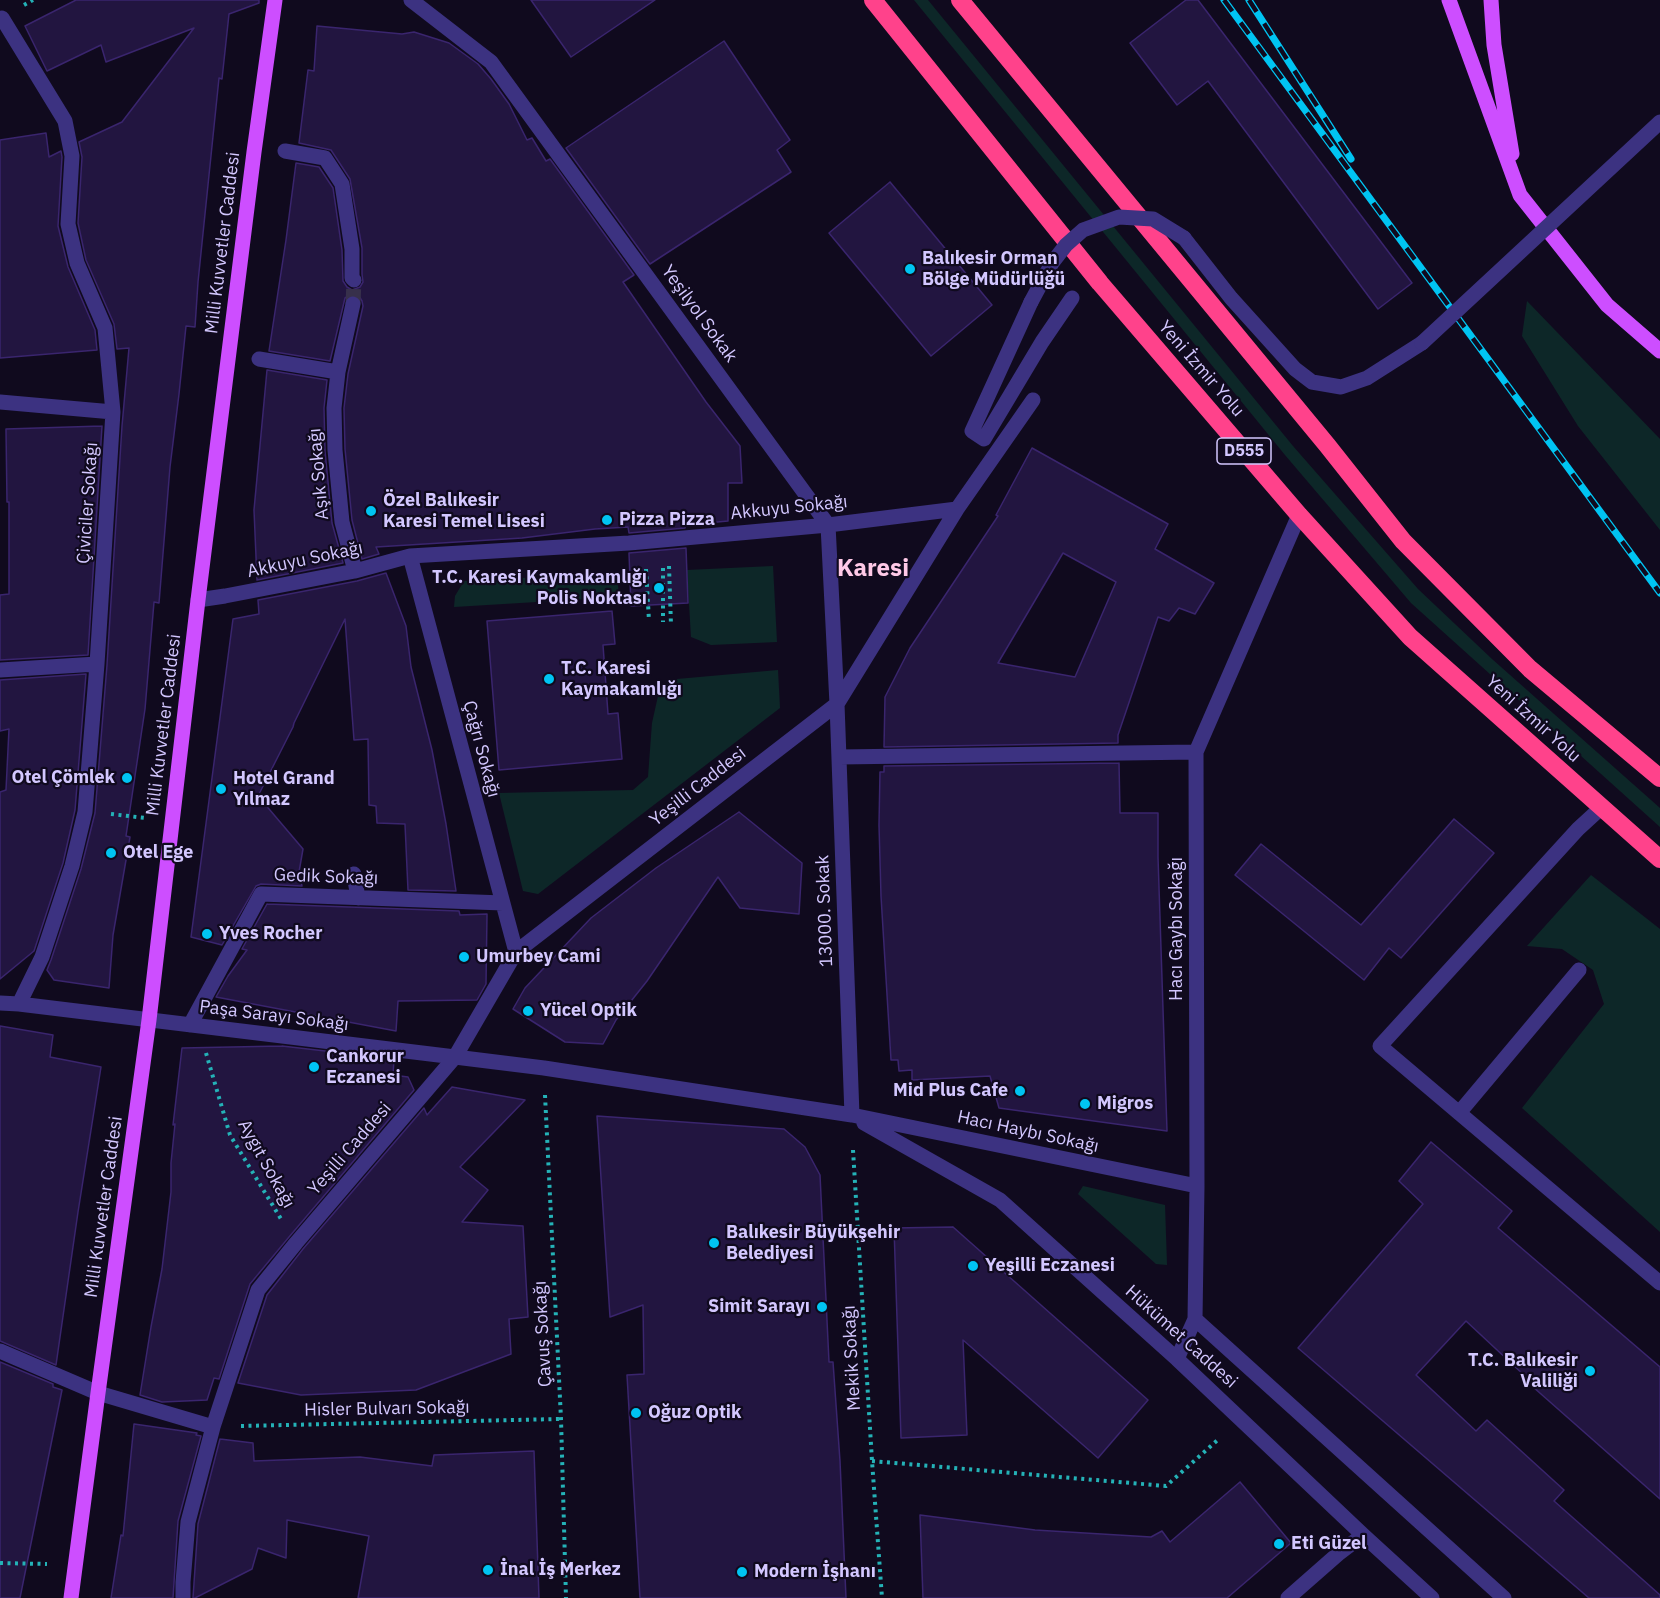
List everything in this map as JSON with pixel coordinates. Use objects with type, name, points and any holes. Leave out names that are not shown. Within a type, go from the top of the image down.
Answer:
[{"type":"highway","name":"Yeni İzmir Yolu","points":[[873,0],[1100,283],[1299,515],[1410,637],[1660,859]]},
{"type":"highway","name":"Yeni İzmir Yolu","points":[[960,0],[1327,445],[1403,542],[1530,669],[1660,778]]},
{"type":"main road","name":"Milli Kuvvetler Caddesi","points":[[72,1598],[149,1020],[198,600],[275,0]]},
{"type":"main road","points":[[1449,0],[1520,195],[1607,305],[1660,351]]},
{"type":"main road","points":[[1491,0],[1494,45],[1507,131],[1520,195]]},
{"type":"street","name":"Yeşilyol Sokak","points":[[411,0],[491,62],[828,525]]},
{"type":"street","name":"Çiviciler Sokağı","points":[[2,18],[65,121],[72,156],[68,224],[77,263],[105,328],[113,412],[85,812],[72,866],[42,957],[19,1004]]},
{"type":"street","points":[[1072,298],[1042,342],[984,439],[972,431],[1031,302],[1052,263],[1066,245],[1083,230],[1119,217],[1153,219],[1184,238],[1231,298],[1295,369],[1312,382],[1341,387],[1367,378],[1422,343],[1660,122]]},
{"type":"street","points":[[285,151],[325,159],[342,184],[352,249],[352,278],[354,280]]},
{"type":"street","name":"Aşık Sokağı","points":[[353,304],[338,372],[334,408],[335,450],[342,522],[355,571]]},
{"type":"street","points":[[258,359],[338,372]]},
{"type":"street","points":[[837,704],[957,509],[1032,400]]},
{"type":"street","points":[[0,402],[113,412]]},
{"type":"street","name":"Akkuyu Sokağı","points":[[198,600],[355,571],[410,556],[629,543],[828,525],[957,509]]},
{"type":"street","name":"Hacı Gaybı Sokağı","points":[[1177,1359],[1195,1319],[1196,752],[1299,515]]},
{"type":"street","points":[[828,525],[837,704]]},
{"type":"street","name":"Çağrı Sokağı","points":[[410,556],[516,952]]},
{"type":"street","points":[[0,670],[97,664]]},
{"type":"street","name":"13000. Sokak","points":[[837,704],[852,1115]]},
{"type":"street","name":"Yeşilli Caddesi","points":[[183,1598],[188,1522],[213,1427],[258,1290],[455,1057],[516,952],[837,704]]},
{"type":"street","points":[[839,757],[1196,752]]},
{"type":"street","points":[[1602,807],[1578,829],[1380,1046],[1660,1282]]},
{"type":"street","points":[[354,874],[358,898]]},
{"type":"street","name":"Gedik Sokağı","points":[[194,1026],[261,894],[503,903]]},
{"type":"street","points":[[1459,1113],[1579,970]]},
{"type":"street","name":"Paşa Sarayı Sokağı","points":[[0,1003],[544,1068]]},
{"type":"street","name":"Hacı Haybı Sokağı","points":[[544,1068],[852,1115],[1197,1186]]},
{"type":"street","name":"Hükümet Caddesi","points":[[852,1115],[1000,1200],[1177,1359],[1432,1598]]},
{"type":"street","points":[[1195,1319],[1504,1598]]},
{"type":"street","points":[[0,1352],[98,1393],[213,1427]]},
{"type":"street","points":[[1288,1598],[1363,1535]]},
{"type":"path","points":[[669,558],[670,625]]},
{"type":"path","points":[[663,565],[663,622]]},
{"type":"path","points":[[646,566],[649,621]]},
{"type":"path","points":[[85,812],[146,818]]},
{"type":"path","name":"Aygıt Sokağı","points":[[194,1026],[230,1135],[296,1243]]},
{"type":"path","name":"Çavuş Sokağı","points":[[544,1068],[561,1419],[566,1598]]},
{"type":"path","name":"Mekik Sokağı","points":[[852,1115],[882,1598]]},
{"type":"path","name":"Hisler Bulvarı Sokağı","points":[[213,1427],[561,1419]]},
{"type":"path","points":[[872,1461],[1166,1486],[1241,1419]]},
{"type":"path","points":[[0,1563],[76,1564]]},
{"type":"green space","points":[[914,0],[928,0],[1293,446],[1418,589],[1492,659],[1660,808],[1660,827],[1411,603],[1285,455]]},
{"type":"green space","points":[[1527,301],[1660,439],[1660,530],[1578,426],[1522,336]]},
{"type":"green space","points":[[773,566],[777,642],[711,645],[691,637],[687,570]]},
{"type":"green space","points":[[617,573],[619,597],[454,607],[455,596],[464,581]]},
{"type":"green space","points":[[778,670],[780,708],[538,894],[523,891],[499,793],[633,790],[648,777],[652,723],[660,687],[677,679]]},
{"type":"green space","points":[[1591,875],[1660,929],[1660,1232],[1522,1108],[1604,1004],[1593,970],[1562,949],[1527,946]]},
{"type":"green space","points":[[1083,1186],[1165,1205],[1167,1265],[1156,1264],[1078,1194]]},
{"type":"building","points":[[76,0],[259,0],[259,3],[229,14],[222,79],[219,78],[195,327],[186,326],[170,467],[159,603],[154,602],[145,709],[126,836],[130,837],[113,935],[109,988],[54,980],[47,970],[81,869],[95,813],[129,348],[117,349],[114,324],[86,260],[78,223],[82,157],[79,142],[122,122],[194,28],[106,62],[101,45],[47,71],[25,26]]},
{"type":"building","points":[[531,0],[655,0],[571,57]]},
{"type":"building","points":[[1186,0],[1198,0],[1412,283],[1378,309],[1208,81],[1177,105],[1130,43]]},
{"type":"building","points":[[317,26],[402,34],[414,32],[449,43],[478,64],[491,79],[509,104],[527,140],[532,138],[546,161],[550,159],[634,275],[623,282],[706,402],[740,446],[742,483],[728,483],[728,521],[629,533],[628,527],[522,538],[376,547],[379,554],[362,559],[352,520],[345,449],[344,408],[348,374],[363,306],[362,301],[355,294],[345,298],[330,361],[269,351],[296,163],[319,167],[333,188],[342,250],[343,281],[352,290],[360,287],[363,282],[362,248],[350,179],[331,150],[299,143],[308,70],[314,71]]},
{"type":"building","points":[[724,41],[790,140],[777,150],[791,172],[650,264],[566,148]]},
{"type":"building","points":[[46,133],[49,157],[61,151],[58,226],[68,267],[95,330],[97,350],[0,358],[0,140]]},
{"type":"building","name":"Balıkesir Orman Bölge Müdürlüğü","points":[[890,182],[992,305],[931,356],[829,233]]},
{"type":"building","points":[[267,370],[327,380],[324,408],[325,451],[332,523],[343,563],[257,580],[254,510]]},
{"type":"building","points":[[102,426],[88,655],[0,660],[0,595],[9,594],[6,429]]},
{"type":"building","points":[[1032,448],[1168,524],[1155,549],[1214,583],[1195,614],[1179,608],[1169,621],[1158,617],[1118,735],[1118,743],[884,747],[885,697],[910,648],[998,516],[996,515]],"holes":[[[1063,553],[1116,582],[1075,677],[998,663]]]},
{"type":"building","name":"T.C. Karesi Kaymakamlığı Polis Noktası","points":[[686,548],[688,603],[631,606],[629,553]]},
{"type":"building","points":[[386,573],[406,626],[411,667],[432,750],[456,891],[408,890],[405,824],[377,823],[376,806],[369,805],[368,739],[354,740],[345,619],[258,796],[303,849],[299,872],[302,886],[261,884],[256,886],[222,945],[191,937],[233,619],[259,614],[258,600],[357,581]]},
{"type":"building","name":"T.C. Karesi Kaymakamlığı","points":[[612,611],[615,644],[603,645],[608,714],[618,713],[622,759],[499,770],[487,621]]},
{"type":"building","points":[[86,674],[75,810],[63,863],[34,951],[0,979],[0,792],[6,790],[9,729],[0,731],[0,680]]},
{"type":"building","points":[[1119,763],[1120,813],[1158,813],[1167,1131],[999,1108],[990,1076],[912,1080],[912,1070],[899,1071],[898,1060],[891,1060],[881,896],[880,772],[884,772],[884,766]]},
{"type":"building","points":[[739,812],[802,863],[799,914],[740,908],[718,877],[647,981],[616,1020],[603,1044],[565,1042],[513,1009],[525,988],[591,918],[656,868]]},
{"type":"building","points":[[1454,819],[1494,853],[1401,958],[1389,948],[1364,980],[1235,875],[1261,844],[1361,925]]},
{"type":"building","points":[[267,904],[459,911],[460,915],[487,914],[486,984],[477,1000],[398,1001],[396,1031],[216,997],[247,950],[242,949]]},
{"type":"building","points":[[0,1026],[53,1035],[50,1057],[101,1067],[56,1365],[0,1341]]},
{"type":"building","points":[[282,1046],[394,1059],[393,1075],[408,1077],[414,1090],[250,1284],[219,1379],[214,1378],[207,1400],[162,1402],[140,1395],[162,1269],[171,1192],[175,1124],[173,1125],[182,1048]]},
{"type":"building","points":[[452,1087],[525,1100],[460,1167],[488,1190],[462,1222],[523,1226],[528,1317],[509,1319],[511,1354],[416,1390],[301,1395],[238,1383],[267,1295],[303,1249],[424,1108],[427,1115]]},
{"type":"building","points":[[597,1116],[784,1129],[805,1147],[820,1175],[829,1362],[833,1362],[846,1598],[640,1598],[627,1375],[644,1374],[643,1305],[610,1317]]},
{"type":"building","name":"T.C. Balıkesir Valiliği","points":[[1431,1142],[1512,1211],[1498,1228],[1660,1367],[1660,1499],[1524,1379],[1526,1377],[1466,1321],[1416,1375],[1476,1431],[1487,1420],[1564,1490],[1554,1501],[1660,1595],[1660,1598],[1589,1598],[1298,1348],[1423,1204],[1399,1181]]},
{"type":"building","points":[[953,1227],[1148,1400],[1098,1458],[963,1340],[967,1435],[901,1438],[894,1228]]},
{"type":"building","points":[[0,1362],[62,1390],[20,1598],[0,1598]]},
{"type":"building","points":[[134,1424],[197,1433],[196,1435],[201,1436],[178,1521],[173,1598],[111,1598],[121,1535],[123,1536]]},
{"type":"building","points":[[220,1439],[253,1443],[254,1461],[360,1457],[432,1466],[434,1455],[534,1451],[539,1598],[358,1598],[369,1536],[287,1520],[286,1558],[258,1548],[252,1569],[193,1598],[198,1524]]},
{"type":"building","points":[[1240,1482],[1291,1543],[1227,1598],[923,1598],[920,1515],[1035,1530],[1151,1537],[1162,1531],[1170,1542]]},
{"type":"tunnel","points":[[353,304],[354,280]]},
{"type":"railway","points":[[1224,0],[1660,593]]},
{"type":"railway","points":[[1249,0],[1351,159]]},
{"type":"place","name":"Balıkesir Orman Bölge Müdürlüğü","points":[[910,269]]},
{"type":"place","name":"Özel Balıkesir Karesi Temel Lisesi","points":[[371,511]]},
{"type":"place","name":"Pizza Pizza","points":[[607,520]]},
{"type":"place","name":"T.C. Karesi Kaymakamlığı Polis Noktası","points":[[659,588]]},
{"type":"place","name":"T.C. Karesi Kaymakamlığı","points":[[549,679]]},
{"type":"place","name":"Otel Çömlek","points":[[127,778]]},
{"type":"place","name":"Hotel Grand Yılmaz","points":[[221,789]]},
{"type":"place","name":"Otel Ege","points":[[111,853]]},
{"type":"place","name":"Yves Rocher","points":[[207,934]]},
{"type":"place","name":"Umurbey Cami","points":[[464,957]]},
{"type":"place","name":"Yücel Optik","points":[[528,1011]]},
{"type":"place","name":"Cankorur Eczanesi","points":[[314,1067]]},
{"type":"place","name":"Mid Plus Cafe","points":[[1020,1091]]},
{"type":"place","name":"Migros","points":[[1085,1104]]},
{"type":"place","name":"Balıkesir Büyükşehir Belediyesi","points":[[714,1243]]},
{"type":"place","name":"Yeşilli Eczanesi","points":[[973,1266]]},
{"type":"place","name":"Simit Sarayı","points":[[822,1307]]},
{"type":"place","name":"T.C. Balıkesir Valiliği","points":[[1590,1371]]},
{"type":"place","name":"Oğuz Optik","points":[[636,1413]]},
{"type":"place","name":"Eti Güzel","points":[[1279,1544]]},
{"type":"place","name":"İnal İş Merkez","points":[[488,1570]]},
{"type":"place","name":"Modern İşhanı","points":[[742,1572]]},
{"type":"district","name":"Karesi","points":[[873,569]]}]
